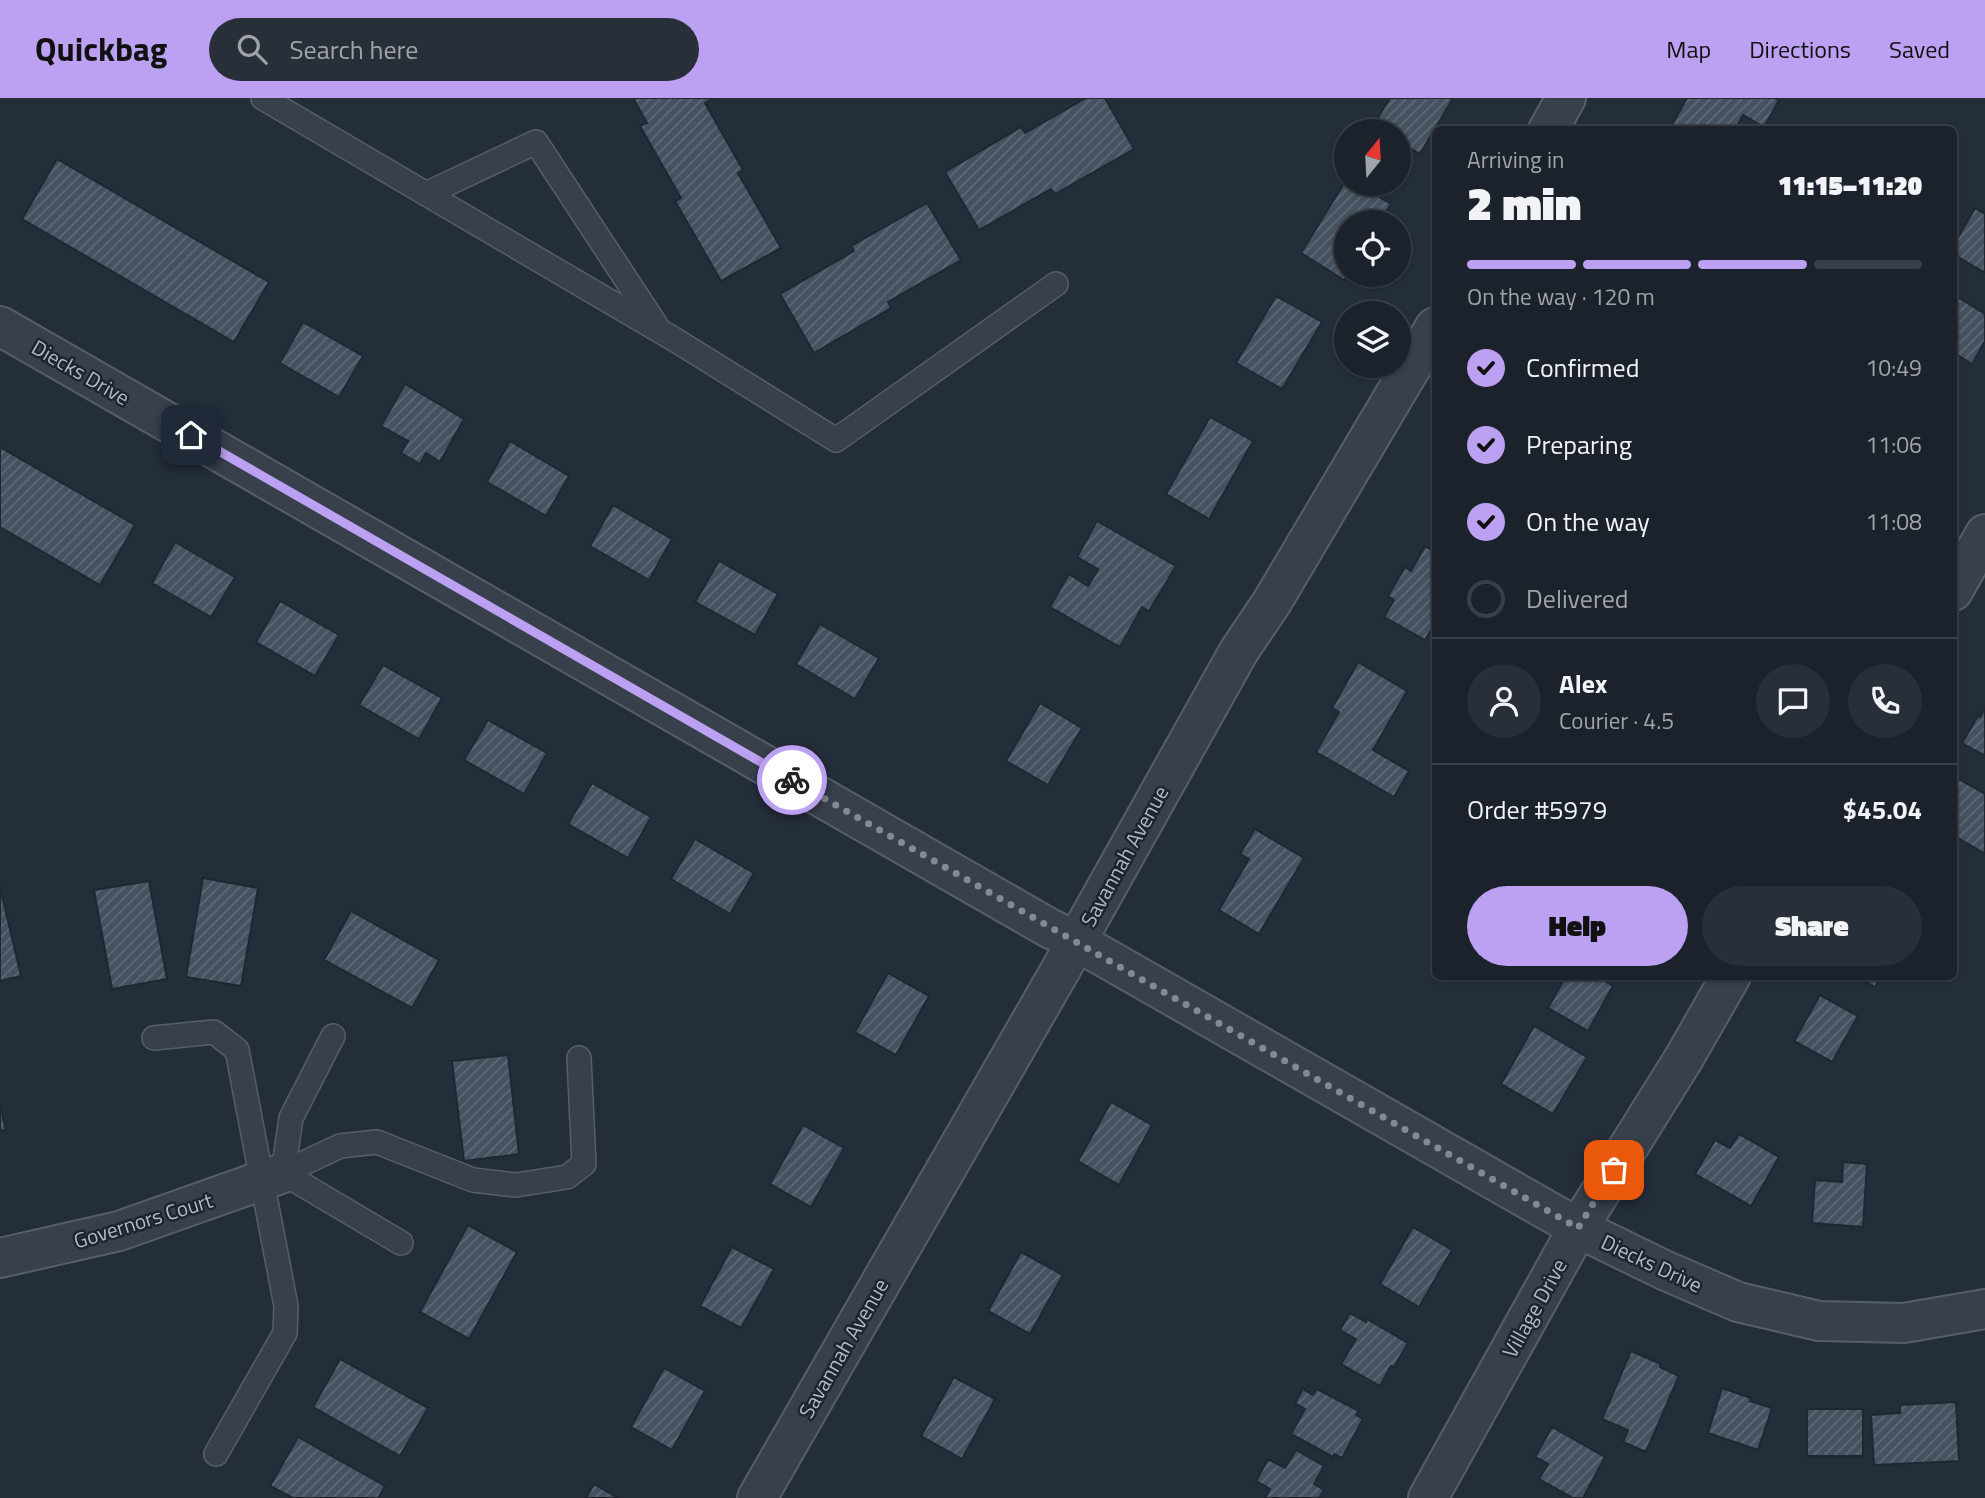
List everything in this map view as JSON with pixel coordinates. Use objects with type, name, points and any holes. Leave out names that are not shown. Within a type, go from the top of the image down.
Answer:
[{"type":"street","points":[[1550,126],[1566,98]]},
{"type":"street","name":"Diecks Drive","points":[[0,326],[1578,1228],[1738,1302],[1819,1321],[1904,1323],[1985,1309]]},
{"type":"street","name":"Savannah Avenue","points":[[757,1498],[1239,651],[1272,602],[1432,332]]},
{"type":"street","points":[[1957,584],[1985,534]]},
{"type":"street","name":"Village Drive","points":[[1427,1498],[1578,1228],[1685,1058],[1729,980]]},
{"type":"street","name":"Governors Court","points":[[0,1258],[119,1231],[273,1177]]},
{"type":"lane","points":[[263,98],[660,331],[836,440],[1056,284]]},
{"type":"lane","points":[[426,194],[536,142],[660,331]]},
{"type":"lane","points":[[154,1038],[214,1032],[237,1050],[273,1177],[286,1306],[285,1334],[216,1454]]},
{"type":"lane","points":[[273,1177],[291,1118],[333,1036]]},
{"type":"lane","points":[[273,1177],[340,1146],[377,1142],[473,1180],[516,1185],[567,1177],[584,1164],[579,1058]]},
{"type":"lane","points":[[273,1177],[401,1243]]},
{"type":"building","points":[[633,98],[713,98],[705,103],[743,170],[738,173],[781,248],[721,281],[675,201],[681,198],[640,126],[647,123]]},
{"type":"building","points":[[1086,98],[1105,98],[1134,149],[1055,194],[1051,189],[979,230],[945,172],[1021,127],[1025,133]]},
{"type":"building","points":[[1390,98],[1453,98],[1436,126],[1432,126],[1432,134],[1420,154],[1411,149],[1411,119],[1377,119]]},
{"type":"building","points":[[1687,98],[1779,100],[1765,126],[1743,115],[1737,126],[1671,126]]},
{"type":"building","points":[[57,159],[269,282],[234,342],[22,219]]},
{"type":"building","points":[[1336,196],[1377,196],[1391,204],[1387,210],[1334,210],[1334,274],[1301,253]]},
{"type":"building","points":[[927,203],[961,260],[888,302],[891,308],[814,353],[780,294],[854,251],[851,246]]},
{"type":"building","points":[[1975,208],[1985,214],[1985,273],[1957,256],[1957,239]]},
{"type":"building","points":[[1276,296],[1322,322],[1282,389],[1236,363]]},
{"type":"building","points":[[1957,297],[1985,314],[1985,341],[1972,364],[1957,355]]},
{"type":"building","points":[[303,322],[363,356],[339,397],[280,363]]},
{"type":"building","points":[[405,384],[464,419],[440,462],[426,453],[420,464],[401,453],[408,441],[381,426]]},
{"type":"building","points":[[1210,417],[1253,441],[1209,519],[1166,494]]},
{"type":"building","points":[[510,441],[569,476],[546,516],[487,482]]},
{"type":"building","points":[[0,447],[135,525],[100,585],[0,527]]},
{"type":"building","points":[[613,505],[672,539],[649,580],[590,546]]},
{"type":"building","points":[[1097,521],[1176,566],[1149,611],[1142,607],[1120,647],[1050,607],[1069,574],[1088,586],[1098,569],[1077,557]]},
{"type":"building","points":[[175,542],[235,577],[211,617],[152,583]]},
{"type":"building","points":[[1425,546],[1432,550],[1432,629],[1425,640],[1384,617],[1394,600],[1388,596],[1405,567],[1411,571]]},
{"type":"building","points":[[719,561],[778,594],[755,635],[695,602]]},
{"type":"building","points":[[280,601],[339,635],[315,676],[256,642]]},
{"type":"building","points":[[820,624],[879,658],[855,699],[796,664]]},
{"type":"building","points":[[1358,662],[1407,691],[1373,750],[1409,771],[1394,797],[1316,752],[1339,712],[1332,708]]},
{"type":"building","points":[[383,665],[442,698],[419,739],[359,705]]},
{"type":"building","points":[[1040,703],[1082,728],[1048,785],[1006,761]]},
{"type":"building","points":[[1985,708],[1985,756],[1962,743]]},
{"type":"building","points":[[488,720],[547,753],[524,794],[464,760]]},
{"type":"building","points":[[1957,778],[1985,794],[1985,854],[1957,837]]},
{"type":"building","points":[[592,783],[651,817],[628,858],[568,824]]},
{"type":"building","points":[[1255,829],[1304,858],[1259,934],[1219,910],[1249,859],[1240,854]]},
{"type":"building","points":[[695,839],[754,873],[730,914],[671,879]]},
{"type":"building","points":[[203,878],[258,888],[241,986],[186,977]]},
{"type":"building","points":[[149,881],[167,979],[112,989],[94,890]]},
{"type":"building","points":[[0,887],[21,976],[0,981]]},
{"type":"building","points":[[351,911],[439,960],[412,1008],[324,960]]},
{"type":"building","points":[[888,973],[929,996],[896,1055],[855,1032]]},
{"type":"building","points":[[1564,980],[1603,980],[1613,986],[1588,1031],[1548,1008]]},
{"type":"building","points":[[1863,980],[1879,980],[1875,987]]},
{"type":"building","points":[[1820,995],[1858,1016],[1832,1062],[1794,1041]]},
{"type":"building","points":[[1534,1026],[1587,1057],[1553,1114],[1501,1084]]},
{"type":"building","points":[[508,1055],[519,1154],[464,1161],[452,1061]]},
{"type":"building","points":[[1111,1102],[1152,1125],[1119,1185],[1078,1161]]},
{"type":"building","points":[[0,1106],[6,1130],[0,1131]]},
{"type":"building","points":[[803,1125],[844,1148],[811,1207],[770,1184]]},
{"type":"building","points":[[1739,1134],[1779,1157],[1751,1206],[1695,1174],[1715,1140],[1730,1148]]},
{"type":"building","points":[[1843,1162],[1867,1164],[1863,1227],[1812,1223],[1815,1180],[1842,1182]]},
{"type":"building","points":[[468,1225],[517,1252],[469,1339],[420,1312]]},
{"type":"building","points":[[1413,1227],[1452,1250],[1419,1307],[1380,1284]]},
{"type":"building","points":[[732,1247],[774,1269],[741,1328],[700,1306]]},
{"type":"building","points":[[1021,1252],[1063,1275],[1030,1334],[988,1311]]},
{"type":"building","points":[[1350,1313],[1366,1322],[1367,1319],[1408,1343],[1380,1386],[1341,1364],[1356,1339],[1340,1330]]},
{"type":"building","points":[[1631,1351],[1661,1364],[1660,1367],[1679,1376],[1646,1452],[1623,1442],[1628,1430],[1602,1419]]},
{"type":"building","points":[[340,1359],[428,1408],[400,1456],[313,1407]]},
{"type":"building","points":[[664,1368],[705,1391],[672,1450],[631,1427]]},
{"type":"building","points":[[954,1377],[995,1399],[962,1459],[921,1436]]},
{"type":"building","points":[[1722,1388],[1772,1408],[1758,1450],[1708,1433]]},
{"type":"building","points":[[1303,1389],[1313,1395],[1317,1389],[1359,1411],[1356,1415],[1363,1419],[1342,1458],[1334,1454],[1333,1457],[1291,1434],[1305,1409],[1295,1403]]},
{"type":"building","points":[[1956,1402],[1959,1461],[1874,1465],[1871,1415],[1900,1413],[1900,1405]]},
{"type":"building","points":[[1807,1409],[1863,1409],[1863,1456],[1807,1456]]},
{"type":"building","points":[[1552,1427],[1605,1457],[1583,1498],[1573,1498],[1539,1479],[1548,1464],[1535,1457]]},
{"type":"building","points":[[298,1437],[385,1486],[378,1498],[293,1498],[270,1486]]},
{"type":"building","points":[[1296,1450],[1324,1466],[1314,1484],[1324,1490],[1319,1498],[1265,1498],[1270,1489],[1256,1481],[1268,1459],[1285,1468]]},
{"type":"building","points":[[594,1484],[618,1498],[586,1498]]},
{"type":"way so far","points":[[792,780],[1578,1228],[1614,1170]]},
{"type":"route","points":[[191,435],[792,780]]}]
